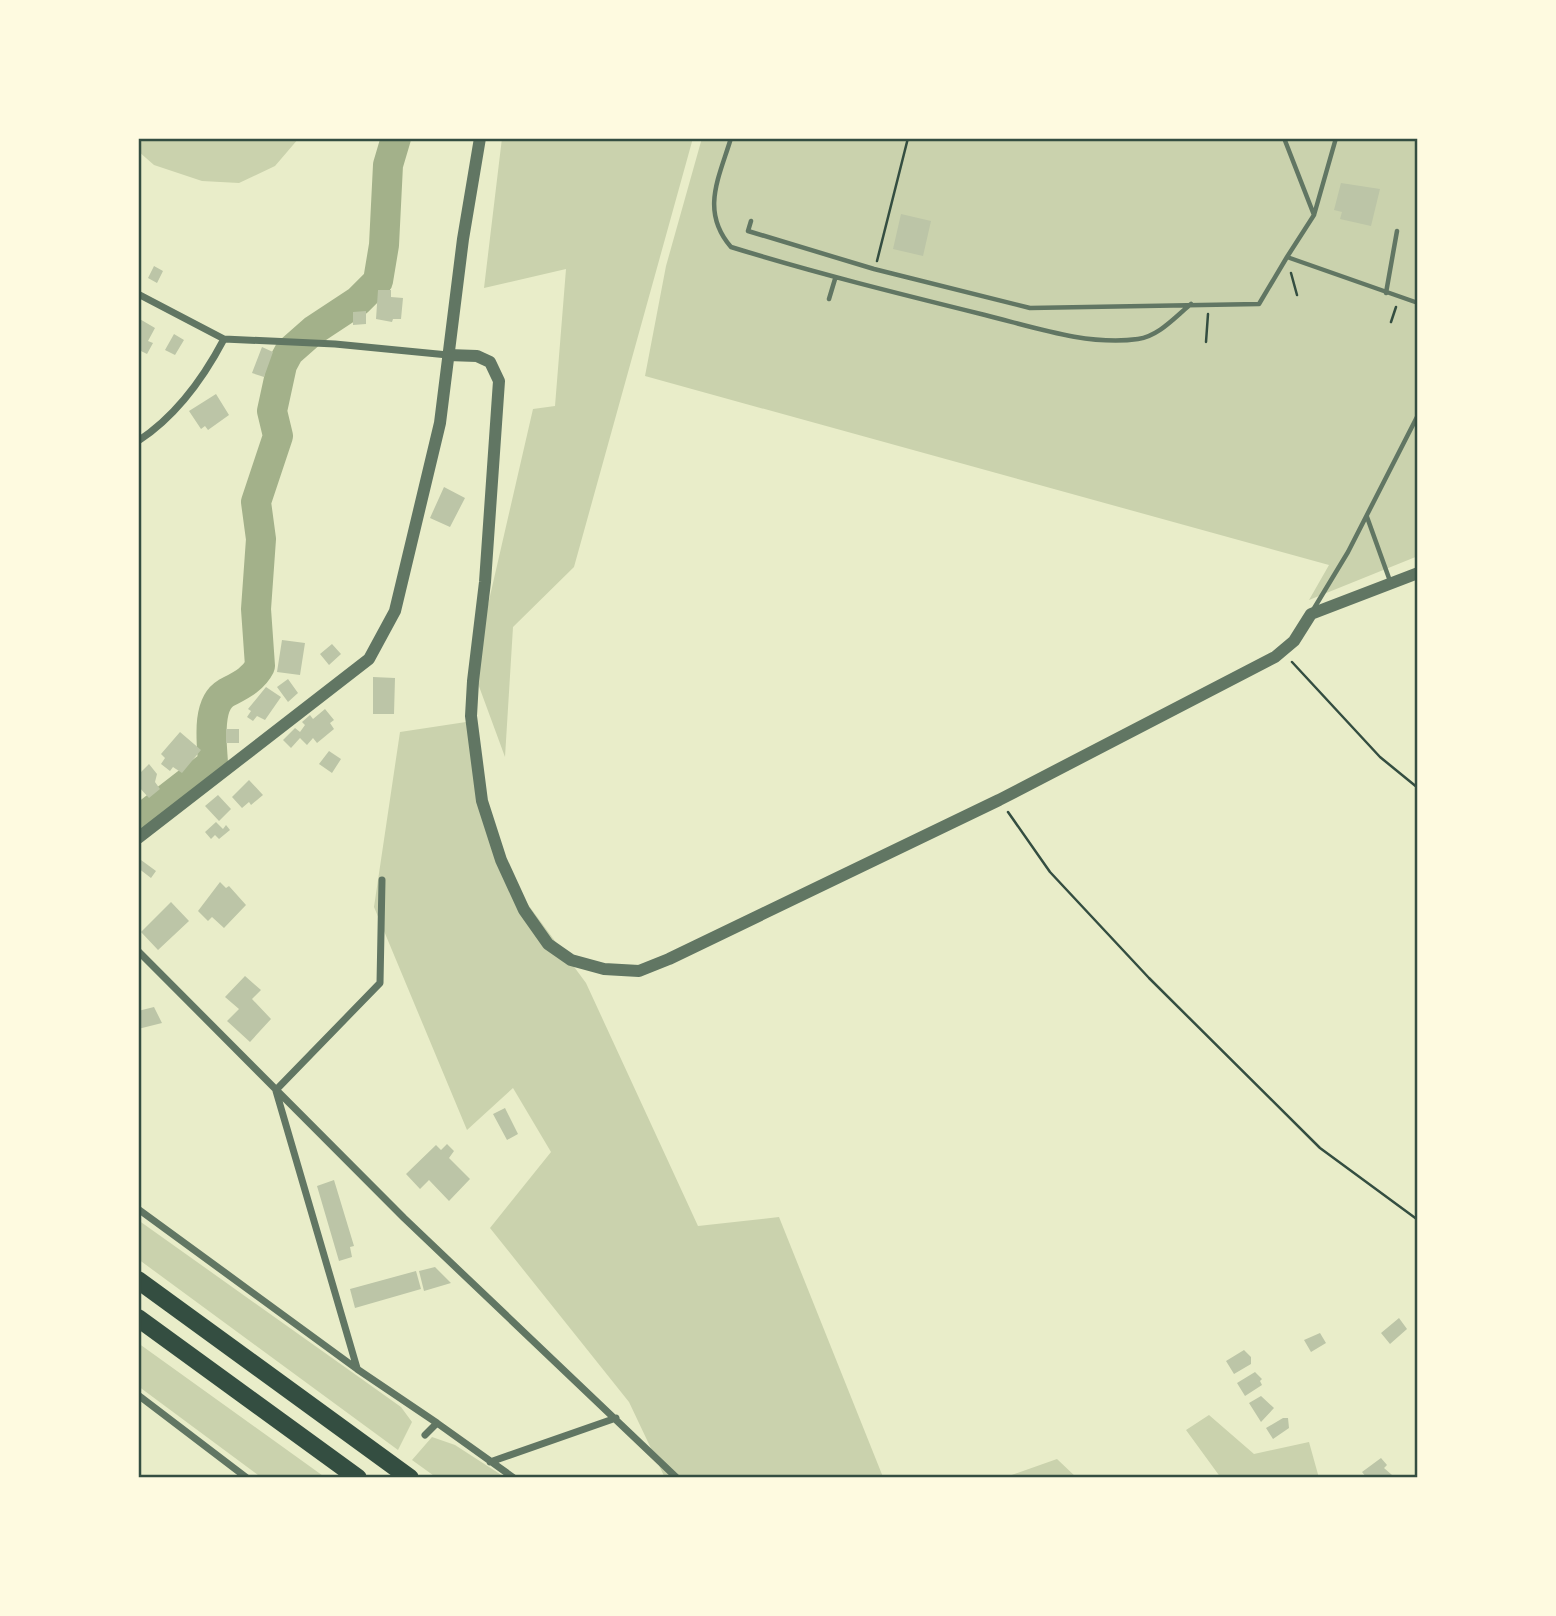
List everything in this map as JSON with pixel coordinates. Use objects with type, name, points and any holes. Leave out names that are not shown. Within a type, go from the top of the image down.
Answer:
[{"type":"highway","points":[[138,1280],[410,1478]]},
{"type":"highway","points":[[138,1318],[358,1478]]},
{"type":"street","points":[[138,838],[369,659],[382,640],[395,611],[416,533],[440,423],[463,239],[480,138]]},
{"type":"street","points":[[138,294],[224,339],[335,344],[477,356],[490,362],[499,381],[485,582],[471,716],[482,801],[501,860],[524,910],[548,944],[571,960],[604,969],[639,971],[766,914],[999,800],[1202,696],[1282,651],[1294,641],[1311,614],[1418,572]]},
{"type":"street","points":[[138,441],[158,428],[181,402],[224,339]]},
{"type":"street","points":[[276,1090],[380,983],[382,880]]},
{"type":"street","points":[[138,951],[404,1218],[677,1478]]},
{"type":"street","points":[[276,1090],[357,1369]]},
{"type":"street","points":[[138,1209],[357,1369],[514,1478]]},
{"type":"street","points":[[138,1395],[247,1478]]},
{"type":"street","points":[[490,1462],[616,1418]]},
{"type":"street","points":[[425,1435],[437,1423]]},
{"type":"lane","points":[[731,138],[712,204],[721,236],[731,247],[835,279],[1051,331],[1105,339],[1139,339],[1157,332],[1191,304]]},
{"type":"lane","points":[[1284,138],[1314,215]]},
{"type":"lane","points":[[751,221],[748,231],[874,269],[1030,308],[1259,304],[1314,215],[1336,138]]},
{"type":"lane","points":[[1386,293],[1397,232]]},
{"type":"lane","points":[[1287,257],[1418,303]]},
{"type":"lane","points":[[830,299],[835,279]]},
{"type":"lane","points":[[1311,614],[1418,415]]},
{"type":"lane","points":[[1366,516],[1390,582]]},
{"type":"path","points":[[874,269],[908,138]]},
{"type":"path","points":[[1287,257],[1297,295]]},
{"type":"path","points":[[1391,322],[1400,297]]},
{"type":"path","points":[[1206,342],[1208,304]]},
{"type":"path","points":[[1282,651],[1380,757],[1418,789]]},
{"type":"path","points":[[999,800],[1050,873],[1149,978],[1320,1148],[1418,1220]]},
{"type":"green space","points":[[138,138],[299,138],[275,166],[239,183],[202,181],[154,165],[138,151]]},
{"type":"green space","points":[[502,138],[693,138],[574,567],[513,627],[505,757],[473,670],[533,409],[555,406],[566,269],[484,288]]},
{"type":"green space","points":[[702,138],[1418,138],[1418,556],[1309,600],[1329,565],[645,376],[666,266]]},
{"type":"green space","points":[[466,722],[504,872],[586,983],[698,1226],[779,1217],[883,1477],[888,1478],[665,1478],[629,1402],[490,1228],[551,1152],[513,1088],[467,1130],[374,907],[400,732]]},
{"type":"green space","points":[[138,1220],[401,1407],[412,1422],[398,1450],[138,1259]]},
{"type":"green space","points":[[138,1343],[326,1478],[262,1478],[138,1386]]},
{"type":"green space","points":[[1209,1415],[1254,1454],[1309,1442],[1319,1478],[1221,1478],[1186,1430]]},
{"type":"green space","points":[[432,1437],[455,1445],[506,1478],[437,1478],[412,1460]]},
{"type":"green space","points":[[1057,1459],[1077,1478],[1003,1478]]},
{"type":"building","points":[[1341,183],[1380,189],[1371,226],[1340,219],[1342,212],[1334,210]]},
{"type":"building","points":[[901,214],[931,221],[923,256],[893,249]]},
{"type":"building","points":[[154,266],[163,271],[157,283],[148,278]]},
{"type":"building","points":[[378,290],[391,290],[391,297],[403,298],[401,319],[393,319],[392,322],[376,319]]},
{"type":"building","points":[[366,311],[366,324],[353,325],[353,312]]},
{"type":"building","points":[[138,318],[155,328],[148,341],[153,343],[147,354],[141,351],[138,355]]},
{"type":"building","points":[[174,334],[184,340],[175,355],[165,350]]},
{"type":"building","points":[[262,347],[273,352],[264,377],[252,373]]},
{"type":"building","points":[[216,394],[229,415],[208,430],[205,426],[201,429],[189,411]]},
{"type":"building","points":[[444,487],[465,498],[450,527],[430,518]]},
{"type":"building","points":[[282,640],[305,643],[300,675],[277,672]]},
{"type":"building","points":[[332,644],[341,654],[329,665],[320,654]]},
{"type":"building","points":[[373,677],[395,678],[394,714],[373,714]]},
{"type":"building","points":[[288,679],[298,693],[288,702],[277,687]]},
{"type":"building","points":[[266,687],[281,697],[265,720],[257,716],[253,721],[247,717],[251,711],[248,709]]},
{"type":"building","points":[[325,709],[334,720],[330,723],[334,729],[317,743],[313,738],[307,745],[300,738],[291,748],[283,740],[295,728],[300,732],[305,725],[302,722],[310,715],[313,719]]},
{"type":"building","points":[[226,729],[239,729],[239,743],[226,743]]},
{"type":"building","points":[[180,732],[201,750],[182,773],[173,767],[170,771],[161,764],[165,758],[161,754]]},
{"type":"building","points":[[329,751],[341,759],[332,773],[319,764]]},
{"type":"building","points":[[149,764],[157,774],[155,782],[160,789],[149,798],[138,786],[138,775]]},
{"type":"building","points":[[249,780],[263,795],[251,805],[249,802],[242,808],[232,797]]},
{"type":"building","points":[[218,795],[231,809],[219,821],[205,806]]},
{"type":"building","points":[[216,822],[223,829],[226,825],[230,830],[219,839],[215,835],[211,839],[205,832]]},
{"type":"building","points":[[141,860],[156,871],[151,878],[138,868]]},
{"type":"building","points":[[220,882],[226,888],[229,886],[246,905],[224,928],[212,917],[208,921],[198,911]]},
{"type":"building","points":[[171,902],[189,921],[158,950],[141,932]]},
{"type":"building","points":[[245,976],[261,990],[252,999],[271,1019],[250,1042],[227,1021],[239,1009],[225,997]]},
{"type":"building","points":[[154,1007],[162,1023],[138,1029],[138,1011]]},
{"type":"building","points":[[505,1108],[518,1134],[507,1140],[493,1114]]},
{"type":"building","points":[[447,1144],[454,1151],[449,1158],[470,1179],[449,1201],[429,1180],[420,1189],[406,1174],[436,1145],[441,1150]]},
{"type":"building","points":[[334,1180],[354,1246],[350,1247],[352,1257],[339,1261],[317,1186]]},
{"type":"building","points":[[435,1267],[451,1283],[424,1291],[419,1271]]},
{"type":"building","points":[[416,1271],[421,1289],[355,1308],[350,1289]]},
{"type":"building","points":[[1399,1318],[1407,1329],[1390,1344],[1381,1333]]},
{"type":"building","points":[[1320,1333],[1326,1343],[1311,1352],[1304,1340]]},
{"type":"building","points":[[1244,1350],[1251,1357],[1251,1364],[1234,1374],[1226,1361]]},
{"type":"building","points":[[1255,1372],[1262,1379],[1262,1385],[1245,1396],[1237,1383]]},
{"type":"building","points":[[1261,1396],[1274,1408],[1261,1422],[1249,1403]]},
{"type":"building","points":[[1288,1418],[1289,1428],[1273,1439],[1266,1428]]},
{"type":"building","points":[[1381,1458],[1387,1465],[1384,1468],[1392,1475],[1367,1478],[1362,1472]]},
{"type":"waterway","points":[[138,821],[213,763],[211,736],[215,706],[226,693],[250,679],[260,666],[256,609],[261,539],[256,502],[278,436],[272,411],[282,365],[289,352],[314,330],[358,301],[378,281],[384,245],[388,165],[396,138]]}]
